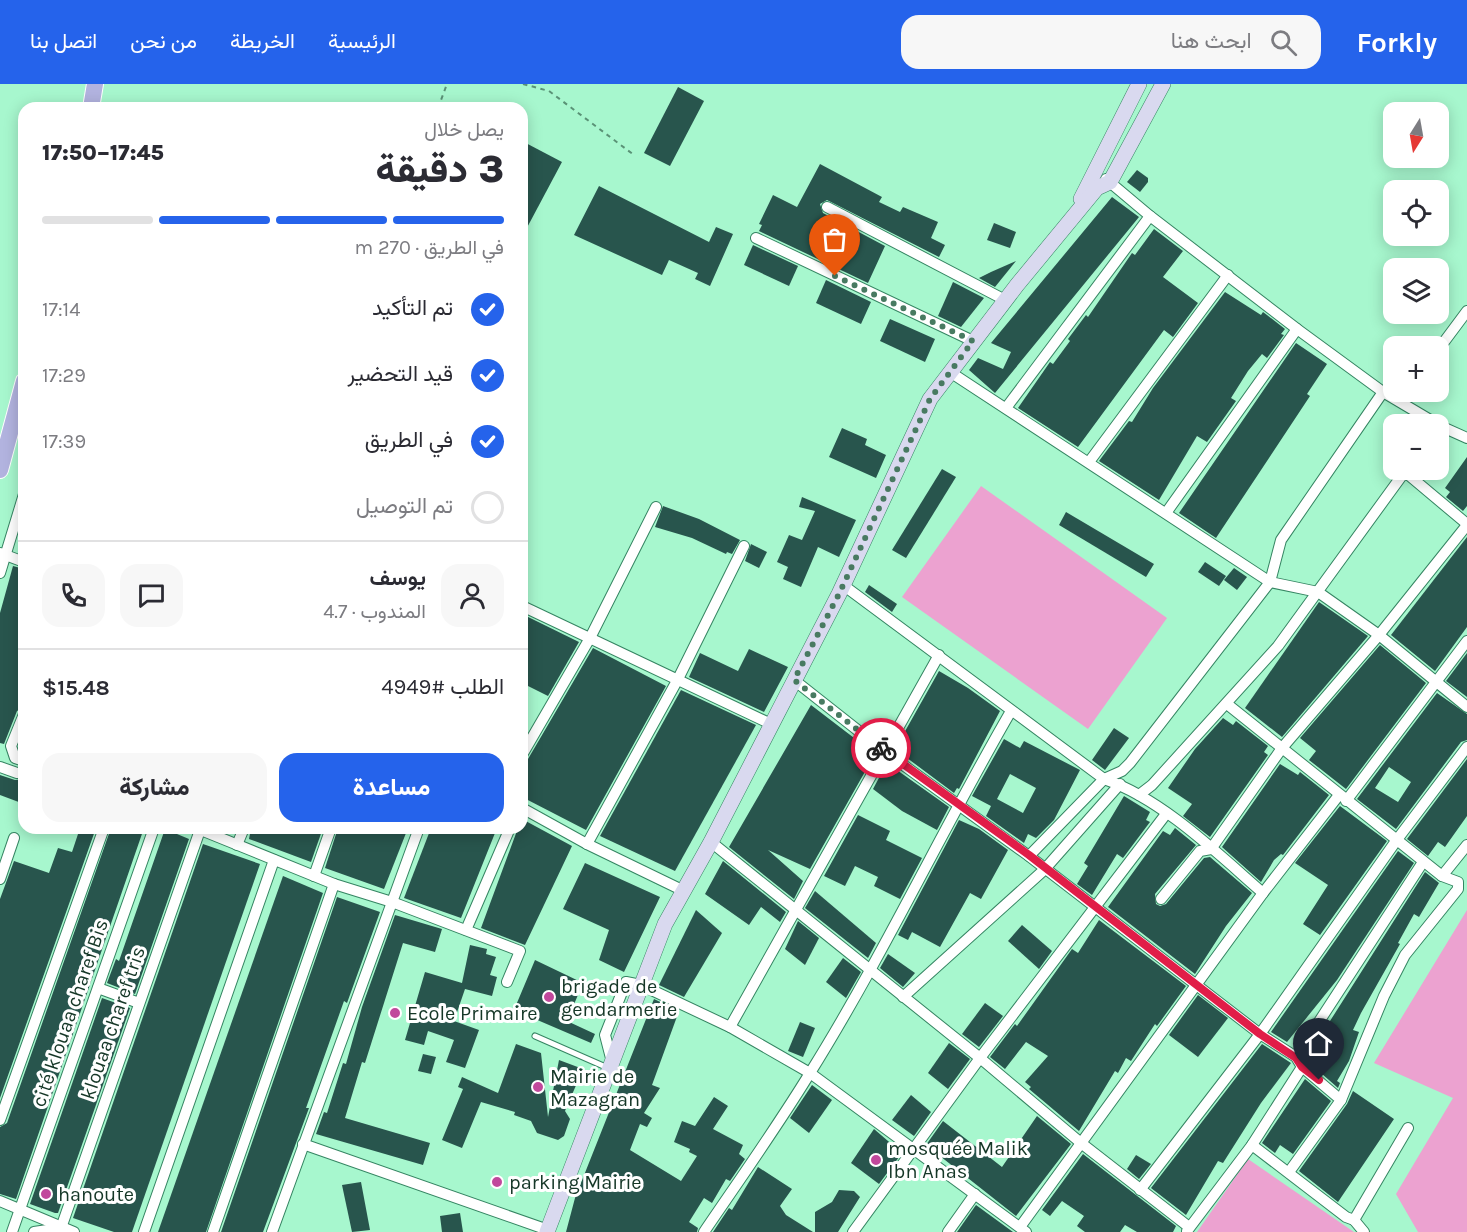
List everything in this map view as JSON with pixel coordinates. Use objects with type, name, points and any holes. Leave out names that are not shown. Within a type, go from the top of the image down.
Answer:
[{"type":"main road","points":[[92,102],[95,84]]},
{"type":"main road","points":[[1072,220],[1094,169],[1139,84]]},
{"type":"main road","points":[[548,1231],[664,924],[711,842],[843,585],[930,399],[1005,300],[1097,188],[1110,182],[1163,84]]},
{"type":"main road","points":[[0,470],[18,403]]},
{"type":"street","points":[[1029,855],[1104,779],[1122,771],[1130,762],[1270,582],[1281,540],[1383,392],[1296,329],[1150,216],[1094,169]]},
{"type":"street","points":[[827,207],[1005,300]]},
{"type":"street","points":[[1006,408],[1150,216]]},
{"type":"street","points":[[756,238],[973,341]]},
{"type":"street","points":[[1089,462],[1228,275]]},
{"type":"street","points":[[1448,336],[1467,310]]},
{"type":"street","points":[[1166,513],[1296,329]]},
{"type":"street","points":[[950,372],[1270,582],[1318,592],[1379,635],[1467,707]]},
{"type":"street","points":[[1399,402],[1419,414]]},
{"type":"street","points":[[1449,430],[1467,438]]},
{"type":"street","points":[[1139,795],[1152,785],[1278,646],[1399,480]]},
{"type":"street","points":[[1161,899],[1200,851],[1211,849],[1282,748],[1379,635],[1467,524],[1416,480]]},
{"type":"street","points":[[528,745],[590,638],[656,507]]},
{"type":"street","points":[[0,573],[3,554],[18,511]]},
{"type":"street","points":[[587,844],[678,679],[744,546]]},
{"type":"street","points":[[3,554],[18,560]]},
{"type":"street","points":[[843,585],[1104,779],[1120,784],[1166,814],[1263,893]]},
{"type":"street","points":[[528,609],[771,724]]},
{"type":"street","points":[[641,986],[730,1027],[810,1073],[1023,1229],[1081,1143],[1263,893],[1467,641]]},
{"type":"street","points":[[730,1027],[939,655]]},
{"type":"street","points":[[794,680],[884,751],[1029,855],[1044,870],[1299,1062],[1341,1100]]},
{"type":"street","points":[[1227,704],[1423,862],[1442,876],[1458,882],[1458,889],[1405,955],[1380,1006],[1341,1100],[1288,1172]]},
{"type":"street","points":[[704,1232],[810,1073],[869,971],[958,803],[1011,711]]},
{"type":"street","points":[[18,729],[11,746],[15,758],[18,759]]},
{"type":"street","points":[[1140,1190],[1260,1034],[1396,841],[1467,747]]},
{"type":"street","points":[[1,770],[17,773]]},
{"type":"street","points":[[903,997],[1044,870],[1120,784]]},
{"type":"street","points":[[528,811],[587,844],[682,890]]},
{"type":"street","points":[[853,1232],[980,1058],[1166,814]]},
{"type":"street","points":[[0,1120],[103,834]]},
{"type":"street","name":"cité klouaa charef Bis","points":[[12,1232],[152,834]]},
{"type":"street","name":"klouaa charef tris","points":[[61,1228],[196,834]]},
{"type":"street","points":[[210,834],[334,884],[392,902],[520,951],[507,982]]},
{"type":"street","points":[[237,845],[242,834]]},
{"type":"street","points":[[314,876],[329,834]]},
{"type":"street","points":[[272,1232],[417,834]]},
{"type":"street","points":[[466,930],[507,834]]},
{"type":"street","points":[[0,879],[14,838]]},
{"type":"street","points":[[711,842],[1188,1229],[1252,1145],[1299,1062],[1423,862]]},
{"type":"street","points":[[1442,876],[1467,845]]},
{"type":"street","points":[[144,1232],[274,860]]},
{"type":"street","points":[[213,1232],[334,884]]},
{"type":"street","points":[[98,988],[139,1003]]},
{"type":"street","points":[[1354,1220],[1408,1128]]},
{"type":"street","points":[[303,1144],[548,1231]]},
{"type":"street","points":[[1252,1145],[1346,1217],[1354,1220],[1364,1232]]},
{"type":"street","points":[[948,1232],[975,1194]]},
{"type":"street","points":[[0,1202],[74,1232]]},
{"type":"street","points":[[34,1232],[61,1228]]},
{"type":"lane","points":[[535,1036],[611,1065]]},
{"type":"path","points":[[440,102],[447,84]]},
{"type":"path","points":[[523,84],[549,91],[634,155]]},
{"type":"shaded area","points":[[981,486],[1167,618],[1088,729],[902,597]]},
{"type":"shaded area","points":[[1467,910],[1467,1232],[1418,1232],[1396,1194],[1453,1098],[1374,1063]]},
{"type":"shaded area","points":[[1248,1159],[1354,1232],[1197,1232]]},
{"type":"building","points":[[678,87],[704,101],[670,166],[644,153]]},
{"type":"building","points":[[528,144],[562,162],[528,226]]},
{"type":"building","points":[[820,164],[882,197],[879,202],[900,212],[903,207],[938,222],[931,238],[945,245],[939,257],[827,200],[820,204],[823,213],[885,246],[868,283],[759,231],[762,225],[759,224],[773,195],[797,207]]},
{"type":"building","points":[[1137,170],[1148,178],[1148,182],[1140,192],[1127,182]]},
{"type":"building","points":[[599,186],[709,242],[716,227],[733,234],[710,286],[695,279],[698,273],[669,260],[662,275],[574,235]]},
{"type":"building","points":[[1112,197],[1139,217],[995,393],[969,370],[978,358],[1003,369],[1011,352],[991,343]]},
{"type":"building","points":[[994,223],[1016,232],[1010,248],[987,240]]},
{"type":"building","points":[[1154,229],[1183,251],[1163,277],[1198,303],[1173,337],[1164,330],[1078,447],[1018,408],[1050,362],[1053,364],[1070,341],[1068,339],[1086,315],[1088,317],[1132,253],[1135,255]]},
{"type":"building","points":[[753,245],[798,266],[789,286],[744,265]]},
{"type":"building","points":[[1016,261],[995,287],[979,278],[991,272]]},
{"type":"building","points":[[826,280],[871,302],[861,324],[816,303]]},
{"type":"building","points":[[953,282],[984,298],[961,327],[938,316]]},
{"type":"building","points":[[1225,292],[1261,315],[1263,312],[1285,329],[1281,334],[1284,335],[1267,358],[1262,354],[1248,371],[1231,398],[1236,401],[1207,442],[1197,436],[1159,500],[1099,461],[1129,421],[1132,422],[1153,388]]},
{"type":"building","points":[[890,319],[935,339],[925,362],[880,341]]},
{"type":"building","points":[[1296,343],[1327,364],[1307,394],[1310,396],[1216,538],[1179,513]]},
{"type":"building","points":[[842,428],[867,439],[865,445],[886,455],[876,478],[829,457]]},
{"type":"building","points":[[1467,457],[1467,506],[1463,511],[1446,497],[1450,492],[1445,488]]},
{"type":"building","points":[[942,469],[956,477],[906,558],[892,550]]},
{"type":"building","points":[[802,497],[856,520],[839,557],[818,547],[801,587],[783,579],[788,567],[777,562],[789,535],[802,540],[815,511],[799,507]]},
{"type":"building","points":[[663,506],[699,519],[740,540],[732,554],[727,552],[726,554],[692,538],[655,527]]},
{"type":"building","points":[[1066,512],[1154,564],[1146,577],[1059,525]]},
{"type":"building","points":[[1467,537],[1467,627],[1435,671],[1391,635]]},
{"type":"building","points":[[751,544],[767,552],[759,568],[745,561]]},
{"type":"building","points":[[1205,562],[1226,576],[1219,586],[1198,572]]},
{"type":"building","points":[[13,566],[18,567],[18,710],[4,744],[0,743],[0,613]]},
{"type":"building","points":[[1234,568],[1247,577],[1237,590],[1224,580]]},
{"type":"building","points":[[869,585],[897,604],[892,612],[865,592]]},
{"type":"building","points":[[1319,602],[1368,636],[1282,737],[1245,708]]},
{"type":"building","points":[[528,617],[579,642],[548,696],[528,686]]},
{"type":"building","points":[[1380,645],[1426,683],[1346,789],[1309,760],[1316,751],[1300,738]]},
{"type":"building","points":[[593,648],[666,686],[586,830],[528,800],[528,759]]},
{"type":"building","points":[[749,649],[788,667],[764,712],[689,677],[700,653],[738,671]]},
{"type":"building","points":[[1467,653],[1467,697],[1446,681]]},
{"type":"building","points":[[939,671],[1000,711],[959,789],[957,788],[954,793],[895,749]]},
{"type":"building","points":[[681,690],[756,725],[675,871],[600,836]]},
{"type":"building","points":[[1437,693],[1467,714],[1467,740],[1461,742],[1396,829],[1357,799]],"holes":[[[1389,767],[1411,782],[1398,802],[1375,788]]]},
{"type":"building","points":[[811,705],[875,754],[810,869],[768,850],[803,881],[794,899],[729,847]]},
{"type":"building","points":[[1223,718],[1233,725],[1236,721],[1268,746],[1264,752],[1268,755],[1210,837],[1183,816],[1192,804],[1168,788],[1195,749]]},
{"type":"building","points":[[1114,728],[1129,738],[1105,770],[1092,760]]},
{"type":"building","points":[[1004,739],[1020,748],[1024,741],[1080,770],[1054,820],[1036,838],[1028,834],[1024,843],[986,816],[991,806],[972,796]],"holes":[[[1010,774],[1036,788],[1023,813],[997,799]]]},
{"type":"building","points":[[1467,759],[1467,816],[1445,847],[1438,842],[1428,856],[1407,839]]},
{"type":"building","points":[[887,763],[949,807],[937,830],[902,811],[873,789]]},
{"type":"building","points":[[1280,764],[1298,775],[1300,772],[1329,795],[1283,855],[1281,854],[1274,860],[1261,882],[1222,847]]},
{"type":"building","points":[[0,775],[18,780],[18,802],[0,795]]},
{"type":"building","points":[[1124,796],[1150,812],[1146,820],[1150,822],[1123,858],[1117,854],[1092,895],[1077,884],[1088,866],[1084,863]]},
{"type":"building","points":[[1340,806],[1387,841],[1320,935],[1303,924],[1328,885],[1295,863]]},
{"type":"building","points":[[858,815],[890,831],[886,840],[922,858],[900,899],[874,886],[878,877],[855,866],[845,886],[824,876]]},
{"type":"building","points":[[959,820],[979,829],[1008,850],[981,899],[970,893],[940,947],[912,932],[908,940],[898,935]]},
{"type":"building","points":[[528,822],[572,846],[525,945],[481,928],[516,834],[528,834]]},
{"type":"building","points":[[1175,828],[1196,845],[1155,894],[1156,904],[1160,906],[1166,904],[1204,858],[1210,857],[1252,893],[1226,926],[1195,974],[1108,907],[1163,831],[1170,835]]},
{"type":"building","points":[[78,834],[94,834],[0,1098],[0,899],[14,861],[49,873],[58,848],[72,852]]},
{"type":"building","points":[[109,834],[142,834],[16,1199],[0,1194],[0,1127],[7,1123]]},
{"type":"building","points":[[163,834],[177,834],[189,839],[135,994],[107,983],[116,959],[119,961]]},
{"type":"building","points":[[250,834],[321,834],[311,862],[249,839]]},
{"type":"building","points":[[336,834],[406,834],[384,889],[325,868]]},
{"type":"building","points":[[429,834],[495,834],[461,918],[404,898]]},
{"type":"building","points":[[203,844],[260,864],[132,1232],[114,1232],[73,1218]]},
{"type":"building","points":[[1398,851],[1414,863],[1337,980],[1287,1042],[1271,1032]]},
{"type":"building","points":[[723,861],[786,912],[780,922],[761,907],[749,925],[705,894]]},
{"type":"building","points":[[585,863],[660,897],[624,972],[599,960],[609,930],[563,909]]},
{"type":"building","points":[[1425,872],[1439,883],[1419,917],[1414,914],[1398,943],[1400,944],[1361,1013],[1353,1030],[1359,1032],[1349,1061],[1337,1081],[1340,1083],[1338,1088],[1313,1066],[1330,1021]]},
{"type":"building","points":[[283,876],[323,893],[206,1232],[158,1232]]},
{"type":"building","points":[[815,891],[876,943],[868,958],[805,908]]},
{"type":"building","points":[[337,897],[380,912],[347,1003],[344,1001],[306,1108],[309,1108],[263,1232],[221,1232]]},
{"type":"building","points":[[696,910],[722,933],[684,997],[659,985]]},
{"type":"building","points":[[395,915],[442,929],[435,952],[403,943],[345,1118],[430,1143],[423,1165],[316,1134],[324,1112],[327,1113],[343,1063],[346,1064],[362,1007]]},
{"type":"building","points":[[1099,920],[1186,986],[1157,1026],[1155,1024],[1131,1061],[1126,1058],[1118,1073],[1115,1071],[1079,1131],[1029,1089],[1031,1087],[1025,1082],[1048,1056],[1026,1042],[1005,1069],[990,1057],[1015,1024],[1017,1026],[1072,949],[1078,953]]},
{"type":"building","points":[[798,921],[819,938],[805,965],[785,949]]},
{"type":"building","points":[[1022,925],[1052,951],[1039,969],[1008,941]]},
{"type":"building","points":[[470,945],[487,949],[486,954],[496,957],[490,975],[497,977],[492,996],[465,989],[454,1021],[479,1030],[465,1068],[446,1062],[454,1040],[428,1031],[424,1045],[405,1040],[425,972],[462,983]]},
{"type":"building","points":[[888,954],[915,973],[903,987],[880,968]]},
{"type":"building","points":[[843,958],[861,972],[846,998],[826,982]]},
{"type":"building","name":"brigade de gendarmerie","points":[[535,960],[583,983],[567,1021],[595,1034],[591,1043],[514,1010]]},
{"type":"building","points":[[1198,995],[1228,1018],[1198,1057],[1169,1035]]},
{"type":"building","points":[[102,998],[130,1008],[58,1213],[55,1213],[30,1204]]},
{"type":"building","points":[[654,999],[679,1011],[652,1085],[660,1088],[644,1113],[652,1118],[647,1127],[640,1124],[630,1150],[681,1181],[697,1156],[689,1152],[690,1149],[674,1142],[682,1121],[695,1126],[714,1097],[728,1106],[713,1129],[743,1145],[739,1154],[745,1159],[730,1181],[726,1179],[712,1203],[704,1198],[689,1222],[698,1228],[697,1232],[566,1232],[575,1198]]},
{"type":"building","points":[[985,1003],[1003,1016],[979,1047],[962,1034]]},
{"type":"building","points":[[800,1022],[815,1028],[803,1057],[788,1051]]},
{"type":"building","points":[[949,1043],[970,1059],[948,1089],[928,1073]]},
{"type":"building","name":"Mairie de Mazagran","points":[[516,1044],[541,1053],[548,1117],[559,1060],[583,1069],[565,1111],[570,1119],[564,1136],[558,1140],[537,1133],[531,1121],[514,1115],[515,1112],[481,1102],[462,1148],[442,1140],[463,1089],[458,1087],[462,1077],[498,1093]]},
{"type":"building","points":[[1262,1044],[1291,1063],[1261,1103],[1223,1163],[1218,1161],[1186,1215],[1151,1188]]},
{"type":"building","points":[[423,1054],[436,1057],[431,1074],[418,1071]]},
{"type":"building","points":[[1305,1079],[1331,1101],[1293,1154],[1280,1145],[1275,1153],[1262,1143]]},
{"type":"building","points":[[812,1085],[832,1100],[809,1133],[790,1118]]},
{"type":"building","points":[[1353,1091],[1394,1119],[1338,1202],[1299,1171],[1347,1104]]},
{"type":"building","points":[[911,1095],[931,1112],[914,1136],[892,1120]]},
{"type":"building","points":[[1037,1116],[1071,1144],[1016,1216],[926,1145],[943,1121],[1002,1167]]},
{"type":"building","name":"mosquée Malik Ibn Anas","points":[[874,1129],[902,1153],[879,1184],[851,1163]]},
{"type":"building","points":[[1083,1154],[1176,1226],[1173,1232],[1137,1232],[1125,1225],[1120,1232],[1085,1232],[1077,1226],[1084,1216],[1062,1201],[1050,1216],[1042,1210]]},
{"type":"building","points":[[1136,1155],[1151,1164],[1139,1179],[1127,1169]]},
{"type":"building","points":[[758,1167],[792,1189],[780,1206],[786,1215],[813,1232],[713,1232],[729,1208],[732,1210]]},
{"type":"building","points":[[361,1182],[370,1230],[352,1232],[342,1185]]},
{"type":"building","points":[[839,1190],[854,1191],[860,1197],[838,1232],[815,1232],[815,1212],[832,1202]]},
{"type":"building","points":[[976,1205],[1013,1232],[957,1232]]},
{"type":"building","points":[[460,1213],[463,1232],[442,1232],[440,1216]]},
{"type":"way so far","points":[[835,276],[973,341],[930,399],[839,594],[794,680],[881,748]]},
{"type":"place","name":"brigade de gendarmerie","points":[[549,997]]},
{"type":"place","name":"Ecole Primaire","points":[[395,1013]]},
{"type":"place","name":"Mairie de Mazagran","points":[[538,1087]]},
{"type":"place","name":"mosquée Malik Ibn Anas","points":[[876,1160]]},
{"type":"place","name":"parking Mairie","points":[[497,1182]]},
{"type":"place","name":"hanoute","points":[[46,1194]]},
{"type":"route","points":[[881,748],[1029,855],[1044,870],[1260,1034],[1296,1058],[1302,1067],[1319,1080]]}]
